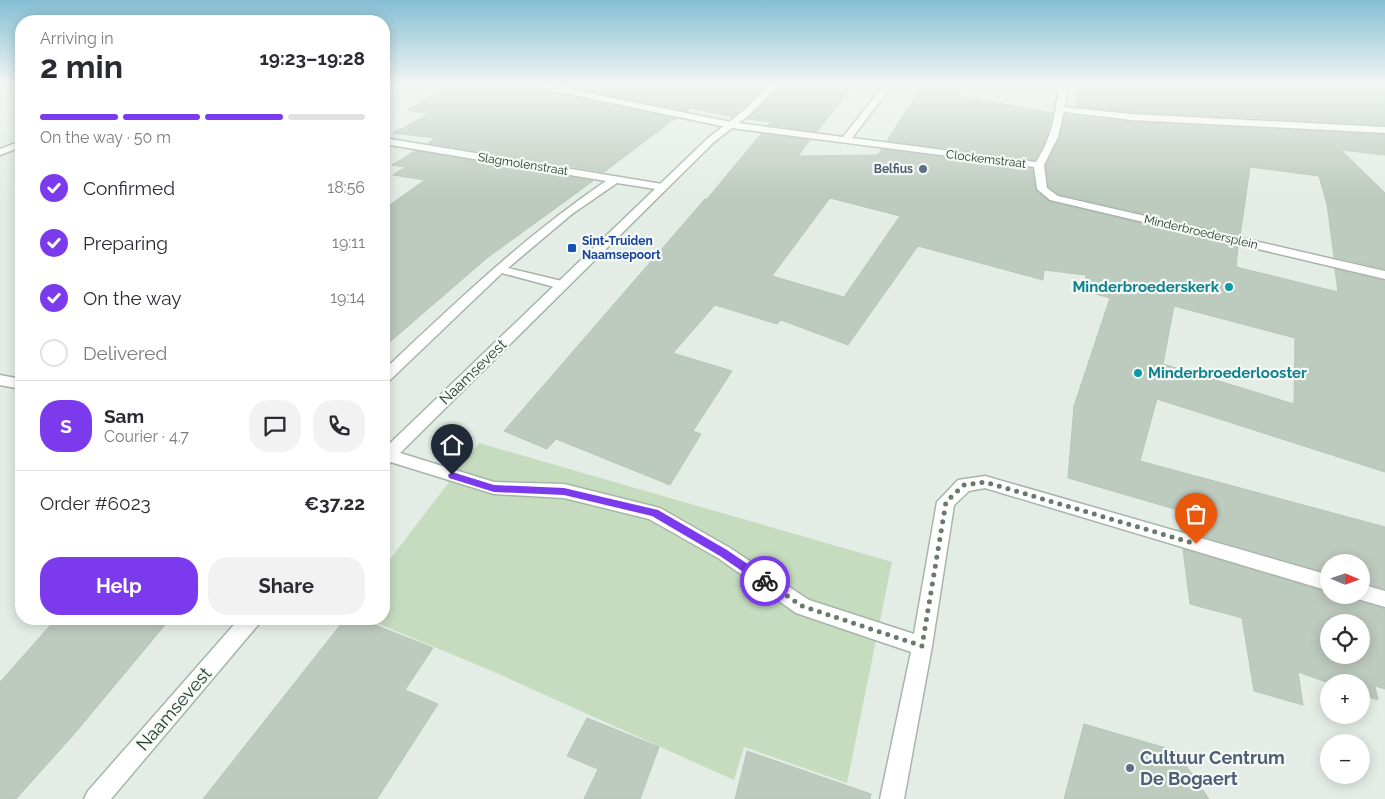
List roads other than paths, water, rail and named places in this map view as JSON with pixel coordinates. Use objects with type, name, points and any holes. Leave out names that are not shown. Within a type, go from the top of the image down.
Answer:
[{"type":"street","name":"Clockemstraat","points":[[714,121],[845,141],[1039,165],[1046,155],[1058,121]]},
{"type":"street","name":"Naamsevest","points":[[390,451],[711,140],[735,121]]},
{"type":"street","points":[[845,141],[860,121]]},
{"type":"street","points":[[1215,121],[1385,130]]},
{"type":"street","name":"Slagmolenstraat","points":[[390,141],[662,187]]},
{"type":"street","points":[[0,152],[15,146]]},
{"type":"street","name":"Minderbroedersplein","points":[[1039,165],[1042,189],[1054,198],[1385,275]]},
{"type":"street","points":[[390,372],[500,269],[568,212],[616,179]]},
{"type":"street","points":[[500,269],[562,285]]},
{"type":"street","points":[[0,380],[15,383]]},
{"type":"street","points":[[390,457],[494,488],[564,491],[654,513],[724,553],[802,606],[922,646]]},
{"type":"street","points":[[892,799],[922,646],[946,502],[964,485],[985,482],[1320,580]]},
{"type":"street","points":[[1370,595],[1385,599]]},
{"type":"street","name":"Naamsevest","points":[[96,799],[246,625]]},
{"type":"place","name":"Belfius","points":[[923,169]]},
{"type":"place","name":"Sint-Truiden Naamsepoort","points":[[572,248]]},
{"type":"place","name":"Minderbroederskerk","points":[[1229,287]]},
{"type":"place","name":"Minderbroederlooster","points":[[1138,373]]},
{"type":"place","name":"Cultuur Centrum De Bogaert","points":[[1130,768]]}]
